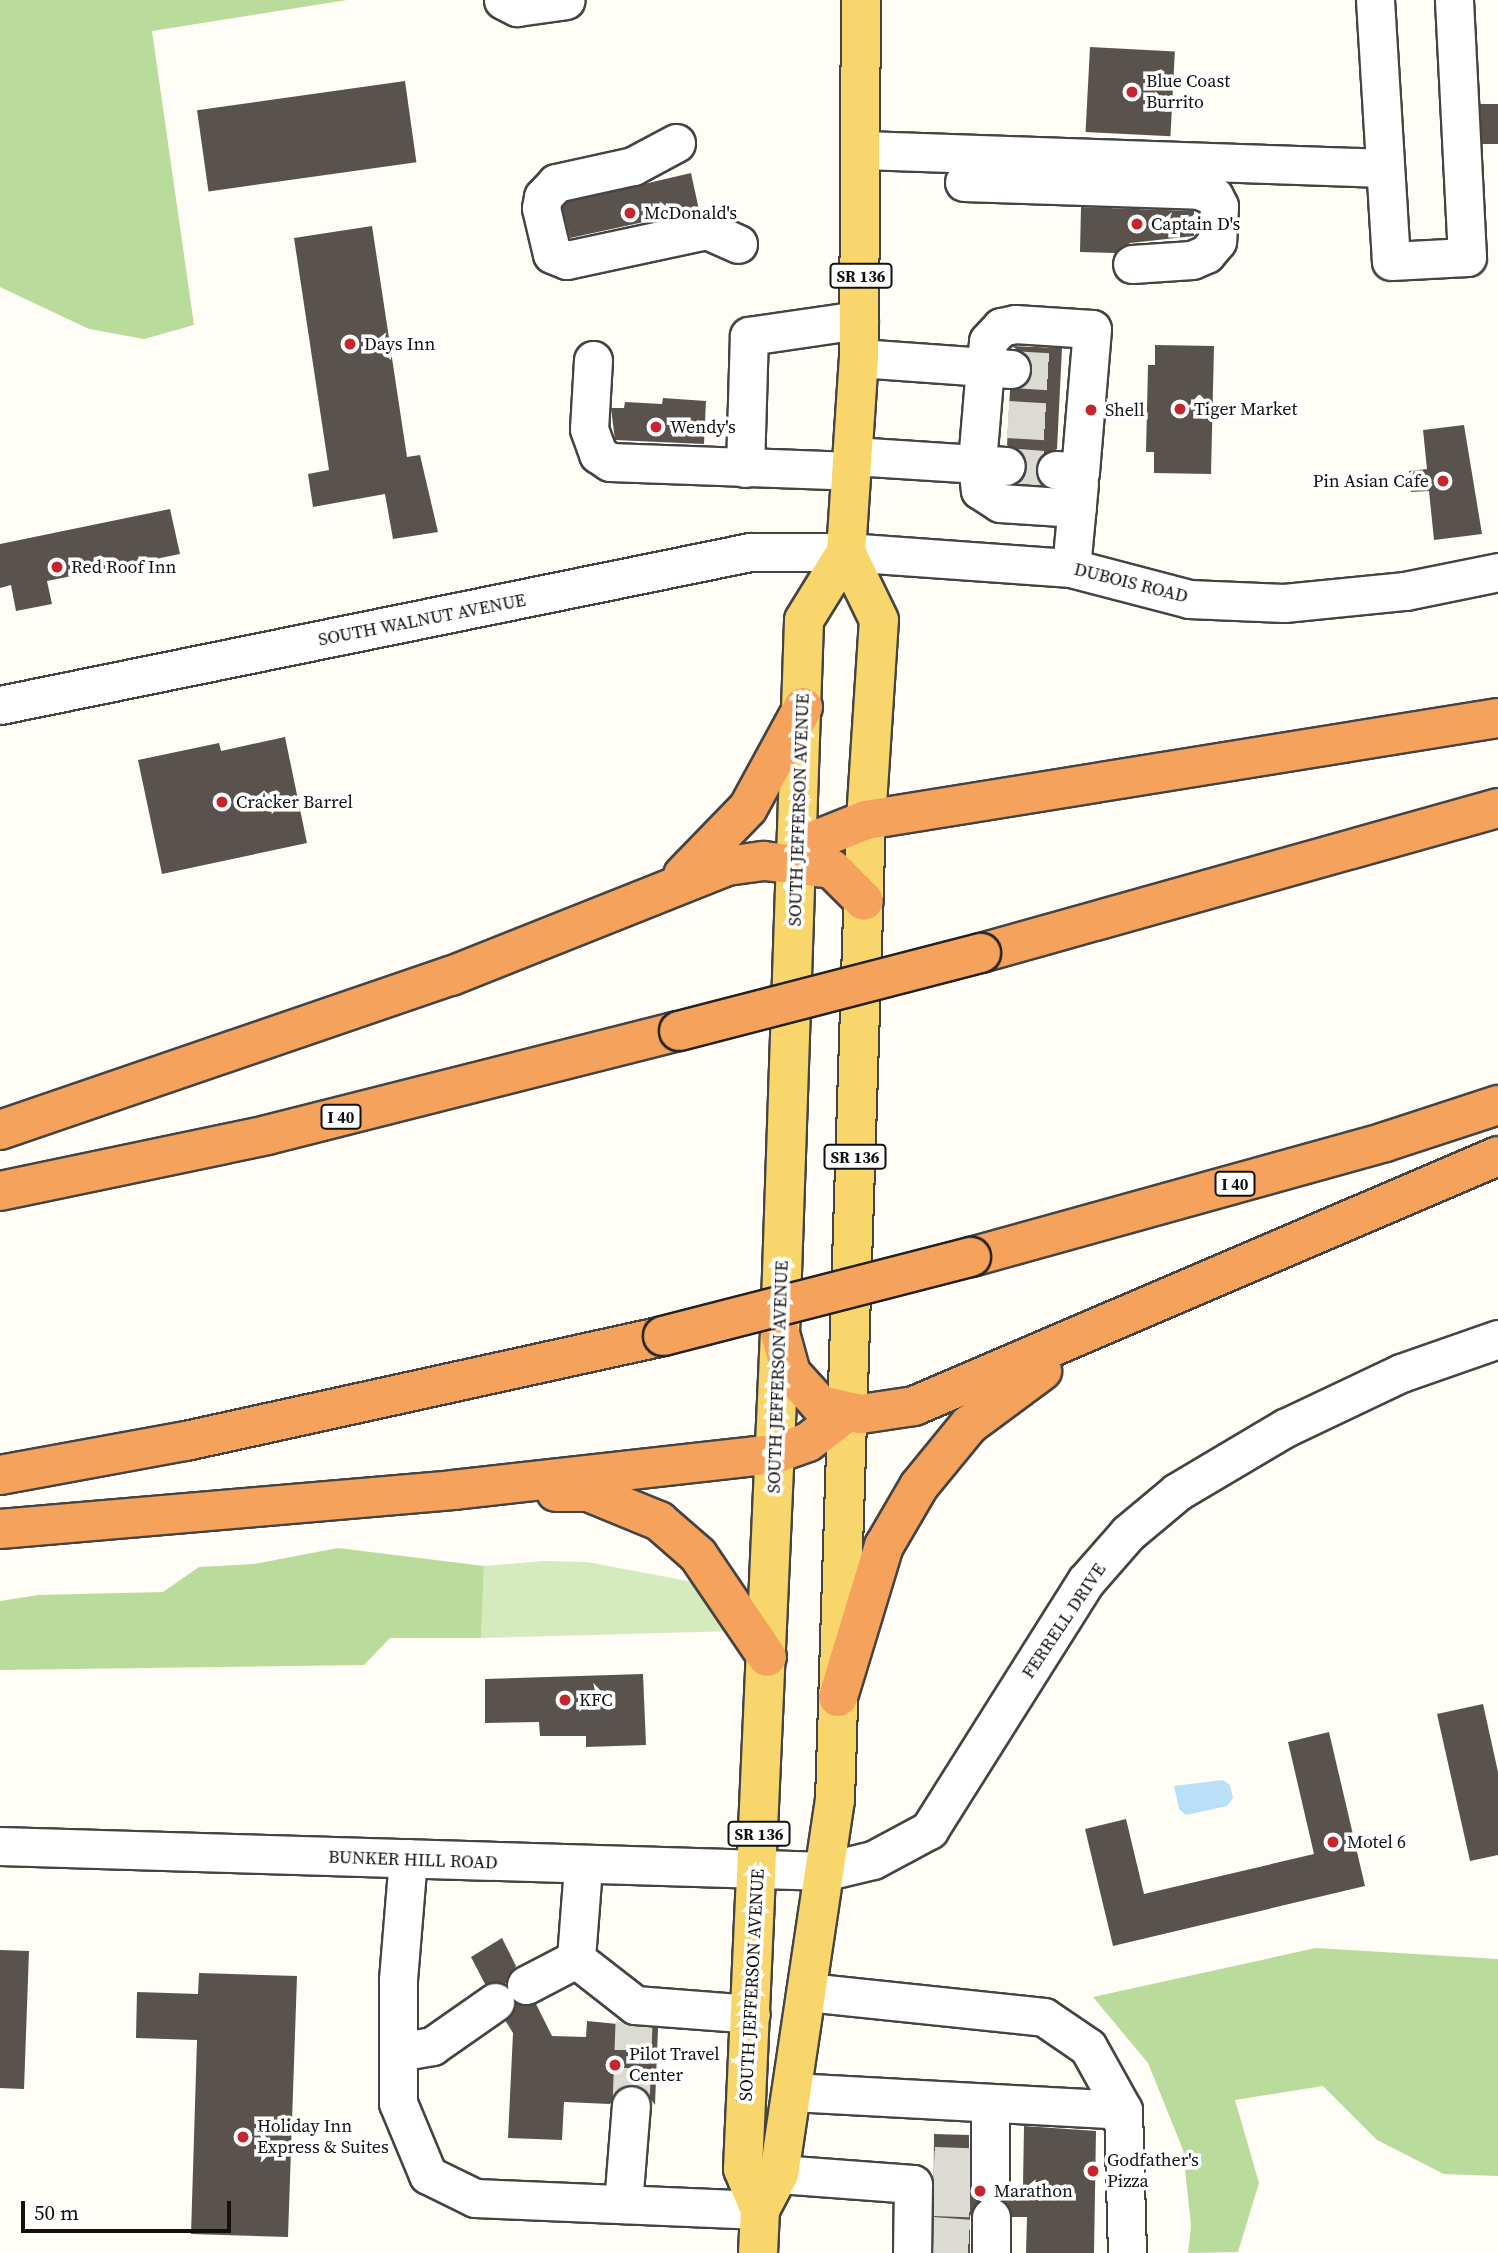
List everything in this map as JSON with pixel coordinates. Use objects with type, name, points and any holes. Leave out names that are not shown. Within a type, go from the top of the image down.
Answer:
[{"type":"highway","points":[[662,895],[748,808],[803,707]]},
{"type":"highway","points":[[798,864],[821,838],[866,820],[1498,718]]},
{"type":"highway","name":"I 40","points":[[0,1191],[267,1135],[679,1031],[981,953],[1498,808]]},
{"type":"highway","points":[[0,1130],[450,976],[743,862],[798,864],[832,869],[864,901]]},
{"type":"highway","name":"I 40","points":[[0,1475],[186,1441],[663,1336],[971,1257],[1385,1142],[1498,1105]]},
{"type":"highway","points":[[780,1333],[791,1373],[810,1400],[846,1413],[891,1411],[943,1397],[1498,1156]]},
{"type":"highway","points":[[838,1697],[884,1546],[919,1486],[969,1425],[1034,1376],[1143,1312]]},
{"type":"highway","points":[[0,1530],[453,1490],[775,1454],[808,1442],[846,1413]]},
{"type":"highway","points":[[453,1490],[588,1492],[659,1521],[698,1555],[767,1657]]},
{"type":"main road","name":"SOUTH JEFFERSON AVENUE","points":[[760,2210],[743,2169],[780,1333],[798,864],[804,620],[846,552],[859,358],[863,150],[860,0]]},
{"type":"main road","name":"SOUTH JEFFERSON AVENUE","points":[[758,2253],[760,2210],[779,2174],[827,1871],[838,1697],[866,820],[879,620],[846,552]]},
{"type":"street","points":[[510,3],[566,0]]},
{"type":"street","points":[[1375,0],[1391,261],[1482,256],[1454,0]]},
{"type":"street","points":[[676,143],[633,166],[556,183],[543,197],[541,208],[552,254],[567,260],[707,230],[738,244]]},
{"type":"street","points":[[863,150],[1385,168]]},
{"type":"street","points":[[964,182],[1199,190],[1214,197],[1219,206],[1217,241],[1206,254],[1192,260],[1132,264]]},
{"type":"street","points":[[745,468],[749,337],[859,320]]},
{"type":"street","points":[[1070,568],[1077,508],[1068,471],[1075,373],[1092,329],[1015,324],[1000,327],[988,341],[998,368],[992,464],[980,491],[988,499],[1077,508]]},
{"type":"street","points":[[859,358],[998,368]]},
{"type":"street","points":[[593,360],[589,429],[598,454],[610,462],[745,468],[852,464],[992,464]]},
{"type":"street","name":"SOUTH WALNUT AVENUE","points":[[0,705],[750,552],[846,552]]},
{"type":"street","name":"DUBOIS ROAD","points":[[846,552],[1070,568],[1189,599],[1284,603],[1405,591],[1498,572]]},
{"type":"street","name":"FERRELL DRIVE","points":[[827,1871],[873,1860],[929,1830],[1086,1581],[1128,1533],[1177,1492],[1285,1428],[1401,1373],[1498,1339]]},
{"type":"street","name":"BUNKER HILL ROAD","points":[[0,1846],[408,1858],[583,1867],[827,1871]]},
{"type":"street","points":[[408,1858],[398,1980],[398,2104],[428,2175],[475,2197],[760,2210]]},
{"type":"street","points":[[576,1959],[583,1867]]},
{"type":"street","points":[[398,2052],[432,2046],[511,1994],[576,1959]]},
{"type":"street","points":[[576,1959],[635,2014],[751,2014]]},
{"type":"street","points":[[807,1992],[1044,2017],[1088,2047],[1123,2110],[1127,2253]]},
{"type":"street","points":[[792,2092],[990,2106],[1123,2110]]},
{"type":"street","points":[[623,2204],[631,2105]]},
{"type":"street","points":[[985,2209],[990,2106]]},
{"type":"street","points":[[779,2174],[923,2186],[919,2241]]},
{"type":"green space","points":[[0,0],[347,0],[152,31],[194,325],[144,339],[89,329],[0,287]]},
{"type":"green space","points":[[338,1548],[484,1566],[481,1638],[390,1638],[364,1665],[0,1670],[0,1601],[38,1595],[163,1592],[199,1567],[254,1564]]},
{"type":"green space","points":[[543,1561],[587,1562],[693,1582],[712,1597],[735,1631],[481,1638],[484,1566]]},
{"type":"green space","points":[[1316,1948],[1498,1959],[1498,2176],[1444,2174],[1377,2140],[1323,2086],[1235,2100],[1259,2183],[1238,2252],[1188,2253],[1191,2226],[1183,2150],[1148,2063],[1093,1997]]},
{"type":"water","points":[[1223,1780],[1230,1785],[1233,1798],[1227,1806],[1186,1815],[1179,1809],[1174,1786]]},
{"type":"building","name":"Blue Coast Burrito","points":[[1090,47],[1175,51],[1170,136],[1086,132]]},
{"type":"building","points":[[405,81],[416,162],[208,191],[197,110]]},
{"type":"building","points":[[1480,104],[1498,104],[1498,144],[1480,144]]},
{"type":"building","name":"McDonald's","points":[[691,173],[699,210],[570,238],[562,207],[567,202]]},
{"type":"building","name":"Captain D's","points":[[1081,207],[1194,211],[1194,236],[1130,243],[1115,253],[1080,252]]},
{"type":"building","name":"Days Inn","points":[[372,226],[407,457],[420,455],[438,532],[393,539],[385,494],[313,507],[308,474],[329,470],[294,238]]},
{"type":"building","name":"Tiger Market","points":[[1155,345],[1214,346],[1211,474],[1154,473],[1154,452],[1146,452],[1148,365],[1155,365]]},
{"type":"building","points":[[1012,346],[1062,348],[1057,449],[1038,459],[1035,469],[1042,485],[1017,483],[1027,468],[1025,457],[1007,445],[1010,390],[1028,381],[1032,370],[1030,359]]},
{"type":"building","name":"Wendy's","points":[[663,398],[706,401],[704,444],[615,440],[611,408],[624,408],[625,402],[662,404]]},
{"type":"building","name":"Pin Asian Cafe","points":[[1464,425],[1482,534],[1434,540],[1429,491],[1411,492],[1409,471],[1427,469],[1423,430]]},
{"type":"building","name":"Red Roof Inn","points":[[170,509],[180,554],[47,581],[52,604],[16,611],[11,585],[0,588],[0,544]]},
{"type":"building","name":"Cracker Barrel","points":[[285,737],[307,843],[162,874],[138,760],[219,743],[221,751]]},
{"type":"building","name":"KFC","points":[[643,1674],[646,1745],[586,1747],[586,1736],[540,1736],[539,1722],[485,1723],[485,1679]]},
{"type":"building","points":[[1483,1704],[1498,1772],[1498,1855],[1470,1861],[1437,1714]]},
{"type":"building","name":"Motel 6","points":[[1329,1732],[1365,1886],[1113,1946],[1085,1829],[1126,1819],[1144,1894],[1314,1854],[1288,1742]]},
{"type":"building","points":[[502,1938],[516,1966],[505,1984],[485,1984],[471,1957]]},
{"type":"building","points":[[0,1950],[29,1951],[24,2089],[0,2088]]},
{"type":"building","name":"Holiday Inn Express & Suites","points":[[199,1973],[297,1976],[288,2237],[191,2234],[197,2040],[136,2038],[137,1992],[198,1994]]},
{"type":"building","points":[[515,2003],[536,2004],[552,2036],[586,2037],[587,2021],[658,2028],[655,2105],[642,2087],[623,2086],[610,2104],[564,2102],[562,2140],[508,2138],[513,2033],[505,2020]]},
{"type":"building","points":[[1024,2126],[1096,2131],[1094,2253],[1026,2253],[1027,2217],[1012,2217],[1003,2201],[1011,2185],[1023,2186]]},
{"type":"building","name":"Marathon","points":[[934,2134],[969,2135],[969,2185],[978,2202],[970,2216],[970,2253],[933,2253]]},
{"type":"tunnel","points":[[1011,369],[1061,372]]},
{"type":"tunnel","points":[[1008,419],[1058,422]]},
{"type":"tunnel","points":[[1006,466],[1056,470]]},
{"type":"tunnel","points":[[631,2105],[634,2022]]},
{"type":"tunnel","points":[[934,2165],[972,2166]]},
{"type":"tunnel","points":[[933,2197],[990,2199]]},
{"type":"tunnel","points":[[932,2235],[972,2238]]},
{"type":"place","name":"Blue Coast Burrito","points":[[1132,92]]},
{"type":"place","name":"McDonald's","points":[[630,213]]},
{"type":"place","name":"Captain D's","points":[[1137,224]]},
{"type":"place","name":"Days Inn","points":[[350,344]]},
{"type":"place","name":"Tiger Market","points":[[1180,409]]},
{"type":"place","name":"Shell","points":[[1091,410]]},
{"type":"place","name":"Wendy's","points":[[656,427]]},
{"type":"place","name":"Pin Asian Cafe","points":[[1443,481]]},
{"type":"place","name":"Red Roof Inn","points":[[57,567]]},
{"type":"place","name":"Cracker Barrel","points":[[222,802]]},
{"type":"place","name":"KFC","points":[[565,1700]]},
{"type":"place","name":"Motel 6","points":[[1333,1842]]},
{"type":"place","name":"Pilot Travel Center","points":[[615,2065]]},
{"type":"place","name":"Holiday Inn Express & Suites","points":[[243,2137]]},
{"type":"place","name":"Godfather's Pizza","points":[[1093,2171]]},
{"type":"place","name":"Marathon","points":[[980,2191]]}]
